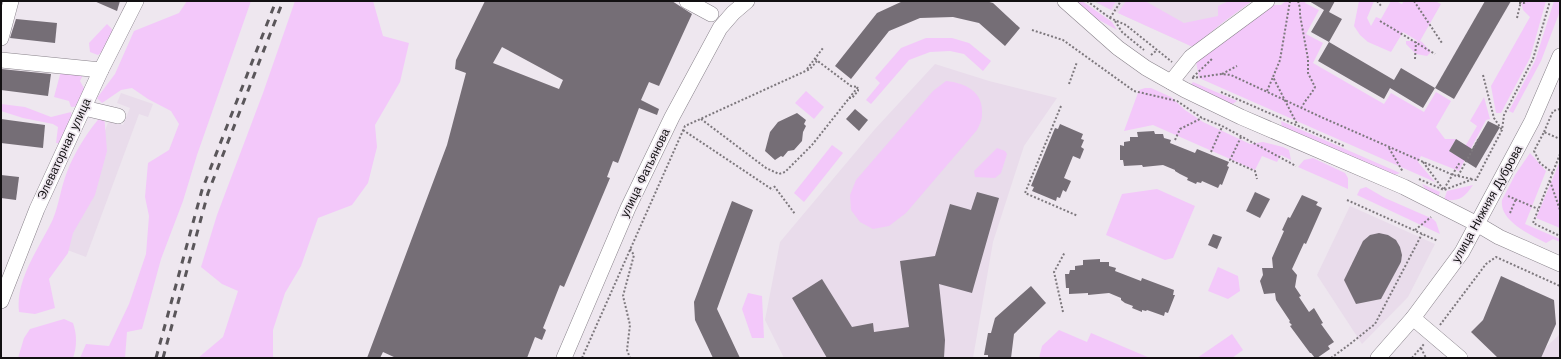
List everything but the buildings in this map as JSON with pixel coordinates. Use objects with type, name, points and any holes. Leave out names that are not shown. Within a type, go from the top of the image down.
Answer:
[{"type":"street","points":[[1,38],[11,1]]},
{"type":"street","name":"Элеваторная улица","points":[[1,301],[37,209],[101,70],[136,1]]},
{"type":"street","points":[[687,1],[711,14]]},
{"type":"street","name":"улица Фатьянова","points":[[564,358],[628,208],[669,124],[720,28],[733,13],[747,1]]},
{"type":"street","points":[[1065,1],[1118,48],[1171,82],[1241,117],[1404,187],[1477,224],[1499,237],[1560,264]]},
{"type":"street","points":[[1171,82],[1191,57],[1267,1]]},
{"type":"street","name":"улица Нижняя Дуброва","points":[[1378,358],[1413,318],[1452,267],[1477,224],[1532,121],[1560,56]]},
{"type":"street","points":[[1,60],[101,70]]},
{"type":"street","points":[[84,108],[118,116]]},
{"type":"street","points":[[1413,318],[1460,358]]},
{"type":"path","points":[[1087,1],[1110,18],[1126,25],[1180,70]]},
{"type":"path","points":[[1110,18],[1121,1]]},
{"type":"path","points":[[1267,91],[1280,60],[1290,1]]},
{"type":"path","points":[[1298,1],[1308,59],[1308,73],[1315,88],[1302,107]]},
{"type":"path","points":[[1377,1],[1382,7]]},
{"type":"path","points":[[1414,1],[1442,43]]},
{"type":"path","points":[[1517,18],[1520,2],[1524,3],[1527,1]]},
{"type":"path","points":[[1417,178],[1444,190],[1473,179],[1476,180],[1502,130],[1504,115],[1533,59],[1550,1]]},
{"type":"path","points":[[1115,20],[1122,32],[1156,59]]},
{"type":"path","points":[[1380,21],[1435,54]]},
{"type":"path","points":[[1032,30],[1063,40],[1134,91],[1177,101],[1202,118],[1296,166]]},
{"type":"path","points":[[1416,42],[1416,58]]},
{"type":"path","points":[[582,358],[684,126],[807,69],[810,69],[823,48]]},
{"type":"path","points":[[1151,55],[1157,50]]},
{"type":"path","points":[[700,119],[766,168],[779,174],[785,172],[812,145],[858,87],[851,86],[816,60]]},
{"type":"path","points":[[1069,84],[1076,62]]},
{"type":"path","points":[[1222,74],[1237,66]]},
{"type":"path","points":[[1196,81],[1192,78],[1222,74],[1231,75],[1422,162],[1453,175],[1473,179]]},
{"type":"path","points":[[1483,74],[1494,118],[1502,130]]},
{"type":"path","points":[[1273,76],[1297,125]]},
{"type":"path","points":[[1220,92],[1347,147]]},
{"type":"path","points":[[1061,106],[1025,194],[1078,216]]},
{"type":"path","points":[[1553,173],[1540,163],[1534,151],[1553,111],[1560,108]]},
{"type":"path","points":[[1175,140],[1180,129],[1202,118]]},
{"type":"path","points":[[1211,152],[1222,127]]},
{"type":"path","points":[[683,130],[773,190]]},
{"type":"path","points":[[1544,132],[1560,139]]},
{"type":"path","points":[[1241,137],[1230,160],[1255,171],[1257,179]]},
{"type":"path","points":[[1458,176],[1480,138]]},
{"type":"path","points":[[1388,147],[1403,172],[1396,169]]},
{"type":"path","points":[[1560,154],[1533,223],[1560,236]]},
{"type":"path","points":[[1422,162],[1444,190]]},
{"type":"path","points":[[1444,190],[1460,162]]},
{"type":"path","points":[[1550,180],[1560,210]]},
{"type":"path","points":[[774,186],[796,214]]},
{"type":"path","points":[[1508,196],[1538,209]]},
{"type":"path","points":[[1510,213],[1516,199]]},
{"type":"path","points":[[1347,200],[1438,241]]},
{"type":"path","points":[[1415,230],[1431,217]]},
{"type":"path","points":[[1331,358],[1375,324],[1422,234]]},
{"type":"path","points":[[630,249],[634,255],[623,296],[630,325],[627,350],[630,358]]},
{"type":"path","points":[[1063,312],[1054,272],[1065,252]]},
{"type":"path","points":[[1412,358],[1455,307],[1486,264],[1496,256],[1560,286]]},
{"type":"path","points":[[1421,348],[1426,358]]},
{"type":"shaded area","points":[[187,1],[251,1],[197,155],[183,201],[161,259],[142,329],[127,332],[125,358],[80,358],[86,344],[109,346],[129,304],[146,254],[149,216],[145,197],[148,163],[169,150],[179,124],[171,111],[148,99],[132,88],[121,90],[102,103],[97,98],[115,74],[134,31],[179,13]]},
{"type":"shaded area","points":[[295,1],[373,1],[383,36],[409,43],[400,82],[375,125],[377,147],[368,183],[352,205],[318,218],[301,266],[285,293],[273,330],[273,358],[198,358],[223,337],[238,291],[222,284],[201,267],[217,215],[263,93]]},
{"type":"shaded area","points":[[1074,1],[1082,1],[1112,22],[1117,30],[1092,16]]},
{"type":"shaded area","points":[[1095,1],[1252,1],[1193,47],[1096,3]]},
{"type":"shaded area","points":[[1095,1],[1116,1],[1111,10]]},
{"type":"shaded area","points":[[1126,1],[1145,1],[1184,23],[1218,16],[1218,6],[1229,1],[1252,1],[1193,47],[1118,13]]},
{"type":"shaded area","points":[[1286,1],[1306,1],[1305,3],[1319,10],[1306,34],[1323,43],[1313,63],[1384,104],[1391,93],[1424,112],[1436,92],[1451,101],[1436,127],[1445,139],[1456,139],[1449,151],[1459,157],[1477,126],[1470,121],[1484,97],[1490,119],[1486,120],[1459,171],[1421,156],[1418,162],[1435,182],[1199,78],[1196,61],[1271,5],[1281,5]]},
{"type":"shaded area","points":[[1359,1],[1374,1],[1367,18],[1371,26],[1376,17],[1381,19],[1391,1],[1396,1],[1402,4],[1404,1],[1435,1],[1441,4],[1420,41],[1431,52],[1427,56],[1416,54],[1406,44],[1406,41],[1418,41],[1403,32],[1391,52],[1368,42],[1360,35],[1354,26]]},
{"type":"shaded area","points":[[1521,1],[1546,1],[1530,58],[1501,113],[1496,113],[1491,86],[1530,17],[1523,10]]},
{"type":"shaded area","points":[[1554,1],[1560,1],[1560,11],[1541,61],[1513,113],[1509,111],[1535,61]]},
{"type":"shaded area","points":[[107,24],[112,29],[114,42],[98,55],[90,52],[89,43]]},
{"type":"shaded area","points":[[926,38],[952,38],[969,43],[991,61],[983,71],[964,54],[950,51],[930,52],[909,60],[871,104],[866,100],[880,83],[875,78],[901,48]]},
{"type":"shaded area","points":[[935,64],[989,81],[1057,98],[1024,146],[993,242],[973,358],[784,358],[765,320],[780,242],[875,129]]},
{"type":"shaded area","points":[[61,71],[84,73],[80,81],[85,90],[80,106],[71,107],[69,101],[54,97]]},
{"type":"shaded area","points":[[946,81],[967,87],[977,95],[982,107],[982,115],[977,130],[906,213],[889,226],[873,229],[860,222],[851,210],[850,195],[856,180],[933,91]]},
{"type":"shaded area","points":[[1193,82],[1237,101],[1231,105],[1189,87]]},
{"type":"shaded area","points":[[1151,88],[1171,97],[1185,110],[1203,122],[1250,144],[1263,142],[1283,147],[1289,150],[1291,160],[1281,155],[1277,162],[1262,156],[1255,170],[1153,125],[1124,131],[1139,90]]},
{"type":"shaded area","points":[[806,91],[824,107],[814,119],[795,103]]},
{"type":"shaded area","points":[[121,93],[153,104],[148,117],[139,114],[86,257],[62,248],[109,120],[123,125],[130,108],[117,103]]},
{"type":"shaded area","points":[[1,104],[25,107],[51,117],[71,112],[74,123],[66,144],[56,143],[58,127],[53,124],[23,118],[1,111]]},
{"type":"shaded area","points":[[104,113],[107,151],[95,195],[73,233],[68,253],[49,279],[55,308],[35,314],[19,312],[21,287],[25,275],[53,219],[70,164],[93,126]]},
{"type":"shaded area","points":[[1281,121],[1400,173],[1391,176],[1282,128]]},
{"type":"shaded area","points":[[832,145],[843,153],[804,202],[794,193]]},
{"type":"shaded area","points":[[997,148],[1005,151],[1007,154],[1001,173],[995,178],[975,177],[974,171]]},
{"type":"shaded area","points":[[1530,153],[1546,171],[1525,224],[1560,239],[1560,242],[1553,239],[1546,243],[1525,231],[1511,221],[1502,208],[1502,200],[1515,175]]},
{"type":"shaded area","points":[[1313,158],[1345,173],[1348,178],[1348,189],[1298,167],[1304,160]]},
{"type":"shaded area","points":[[1560,161],[1560,228],[1536,218]]},
{"type":"shaded area","points":[[1422,184],[1440,192],[1438,197],[1428,193]]},
{"type":"shaded area","points":[[1473,185],[1461,198],[1444,200],[1447,191]]},
{"type":"shaded area","points":[[1366,187],[1385,198],[1433,219],[1436,222],[1440,234],[1357,195],[1360,189]]},
{"type":"shaded area","points":[[1157,189],[1195,206],[1173,258],[1165,260],[1106,235],[1122,194]]},
{"type":"shaded area","points":[[1350,206],[1435,244],[1408,297],[1362,344],[1317,275]]},
{"type":"shaded area","points":[[1218,267],[1238,276],[1240,291],[1228,299],[1208,291]]},
{"type":"shaded area","points":[[748,293],[762,296],[764,338],[752,338],[742,309]]},
{"type":"shaded area","points":[[64,319],[73,323],[74,327],[76,340],[73,358],[18,358],[24,338],[30,329]]},
{"type":"shaded area","points":[[1059,330],[1087,342],[1091,333],[1150,358],[1039,358],[1042,346]]},
{"type":"shaded area","points":[[1560,333],[1560,358],[1534,358],[1558,336]]},
{"type":"shaded area","points":[[1232,334],[1243,350],[1232,358],[1197,358]]},
{"type":"railway","points":[[156,358],[202,190],[276,1]]},
{"type":"railway","points":[[163,358],[208,193],[283,1]]}]
